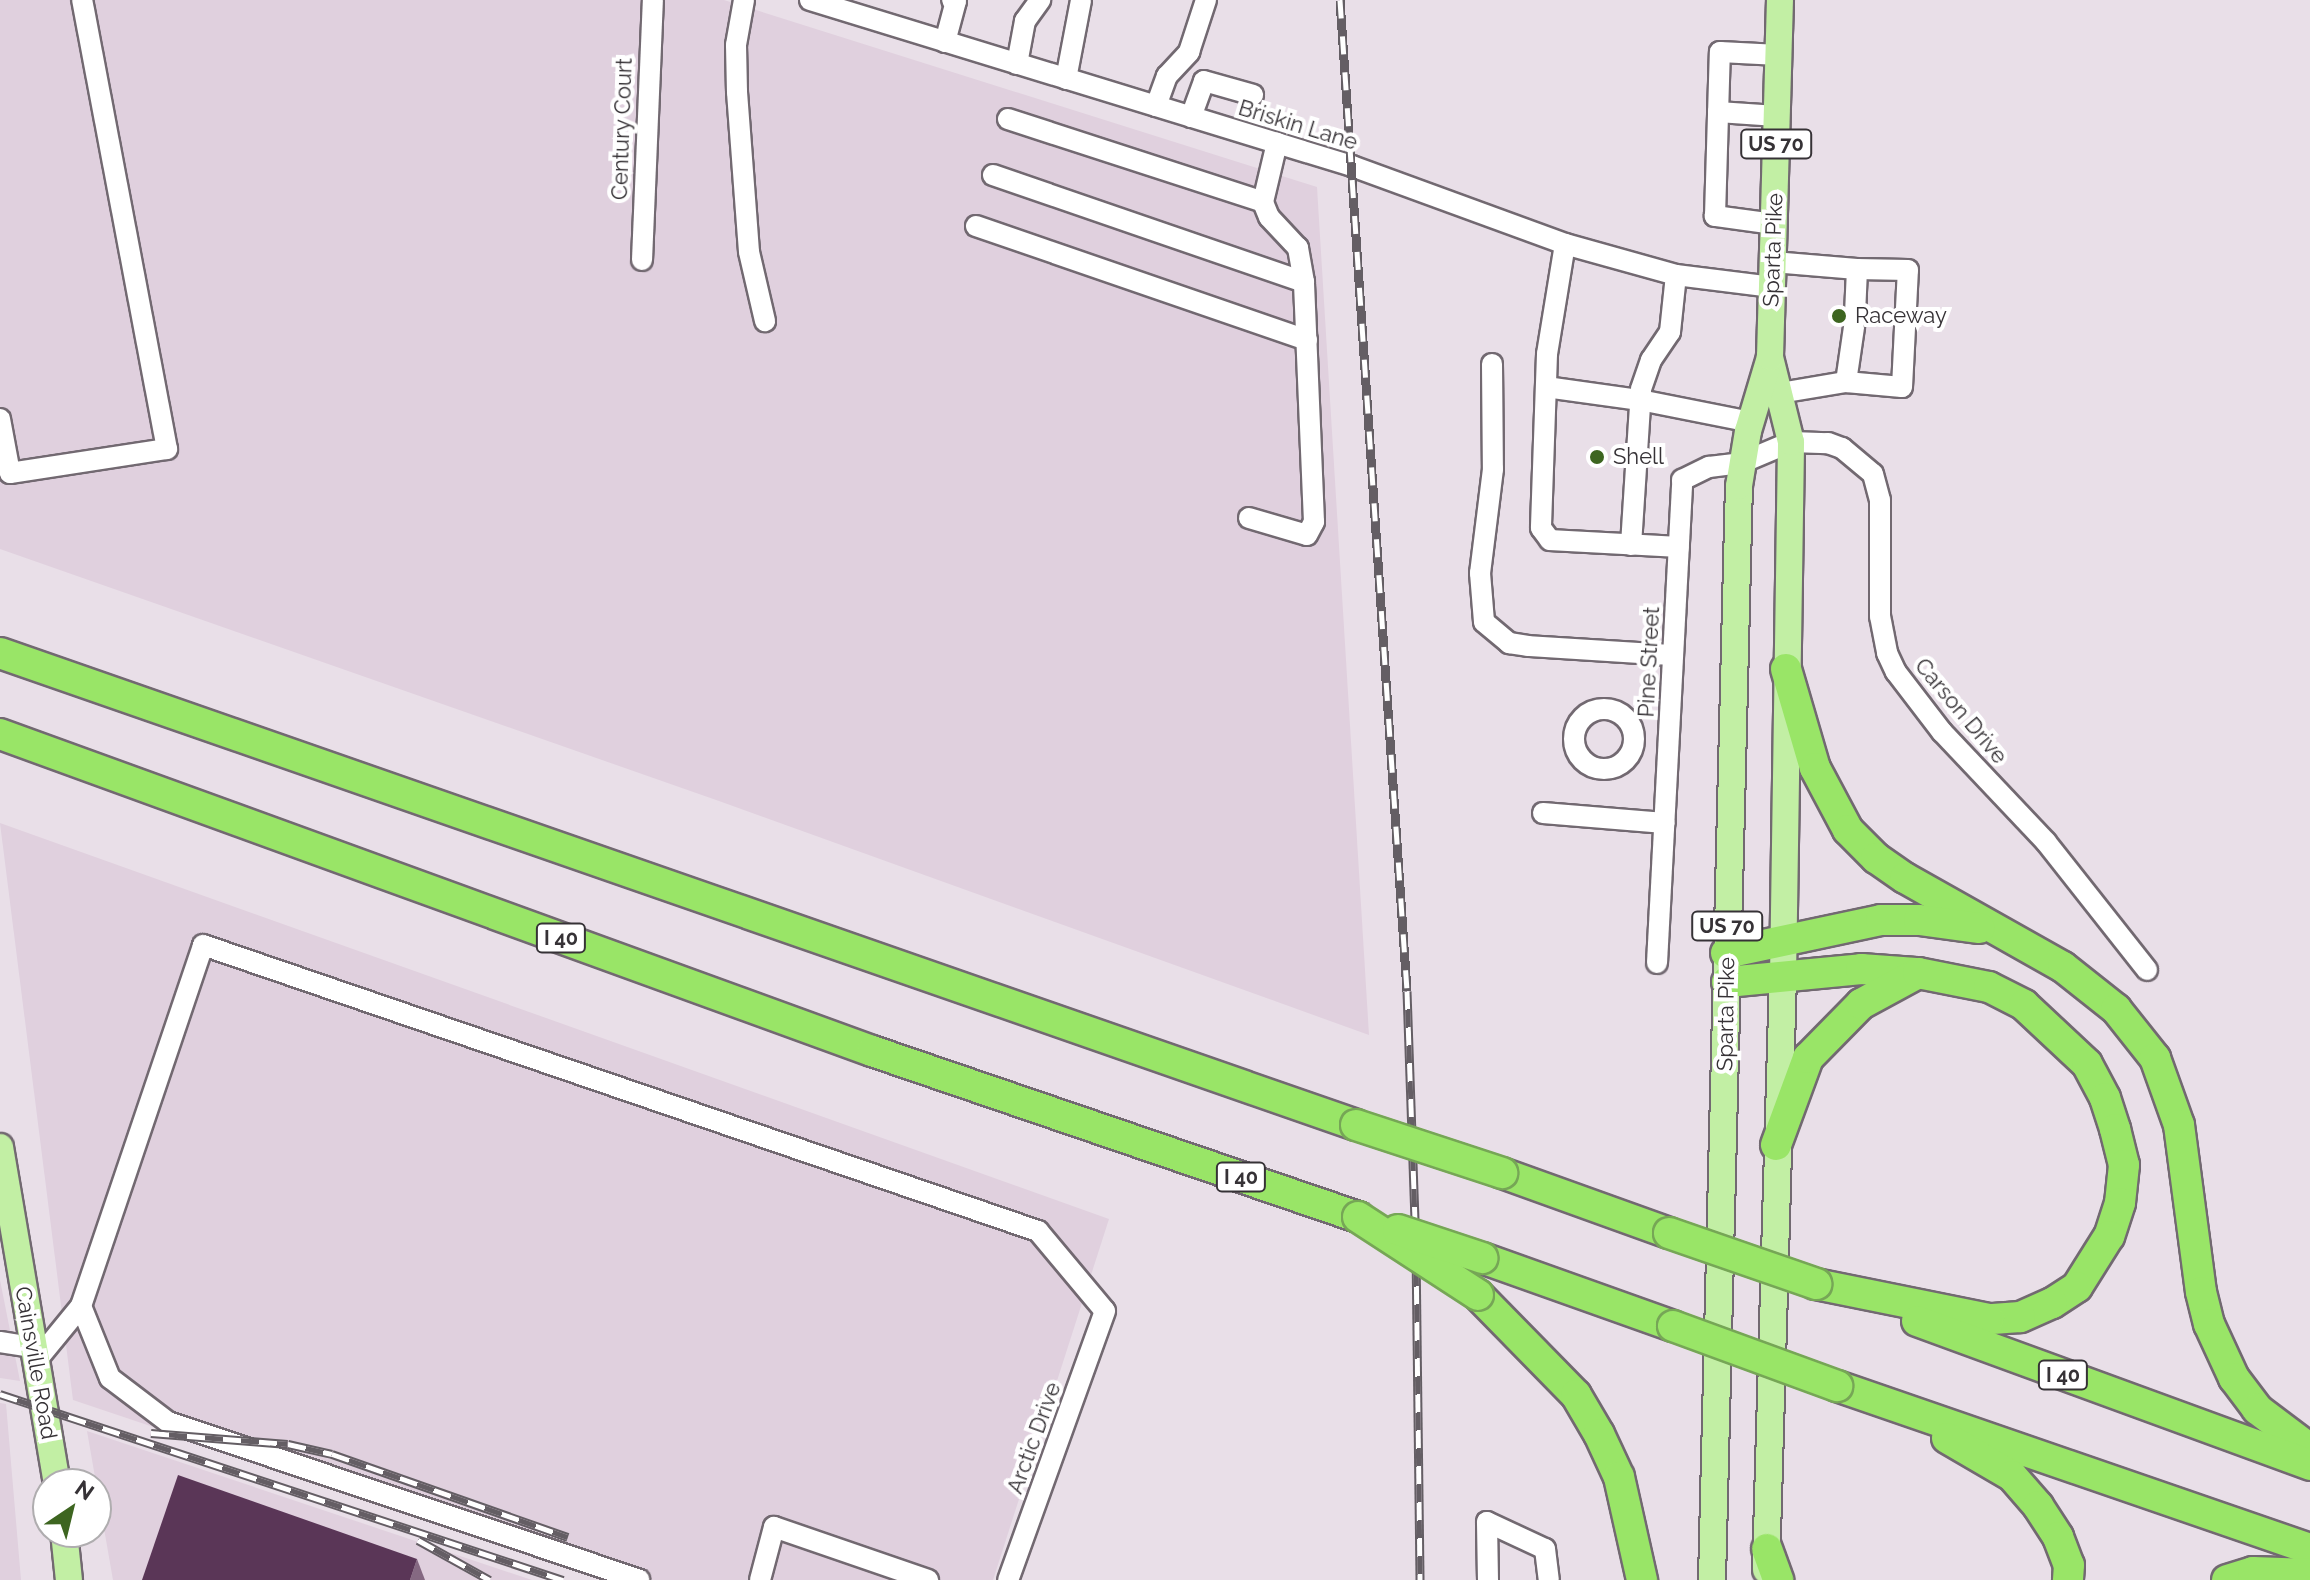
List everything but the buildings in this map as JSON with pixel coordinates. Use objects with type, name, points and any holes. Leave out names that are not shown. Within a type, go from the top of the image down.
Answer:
[{"type":"highway","name":"I 40","points":[[0,653],[1356,1125],[1502,1173],[2310,1465]]},
{"type":"highway","points":[[1786,669],[1815,768],[1848,830],[1876,858],[1905,878],[2063,967],[2116,1009],[2155,1058],[2179,1125],[2201,1292],[2209,1324],[2234,1378],[2257,1409],[2310,1449]]},
{"type":"highway","name":"I 40","points":[[0,734],[872,1051],[1482,1258],[1837,1386],[2310,1549]]},
{"type":"highway","points":[[1727,967],[1781,944],[1881,920],[1961,924],[2004,934]]},
{"type":"highway","points":[[1727,967],[1783,978],[1861,969],[1918,973],[1989,987],[2024,1005],[2087,1064],[2105,1098],[2115,1129],[2124,1165],[2120,1203],[2109,1236],[2077,1287],[2020,1317],[1989,1319],[1949,1313],[1816,1284]]},
{"type":"highway","points":[[1776,1145],[1808,1058],[1861,1004],[1918,973]]},
{"type":"highway","points":[[1358,1217],[1478,1295],[1541,1355],[1576,1395],[1619,1477],[1642,1580]]},
{"type":"highway","points":[[1837,1386],[1945,1437],[2012,1476],[2058,1537],[2069,1565],[2068,1580]]},
{"type":"highway","points":[[1767,1549],[1778,1580]]},
{"type":"highway","points":[[2227,1580],[2253,1572],[2310,1574]]},
{"type":"main road","name":"Sparta Pike","points":[[1712,1580],[1741,463],[1770,357],[1780,0]]},
{"type":"main road","name":"Sparta Pike","points":[[1766,1580],[1783,978],[1781,944],[1791,442],[1770,357]]},
{"type":"main road","name":"Cainsville Road","points":[[0,1147],[54,1468]]},
{"type":"main road","points":[[66,1548],[69,1580]]},
{"type":"street","points":[[0,419],[10,473],[167,449],[82,0]]},
{"type":"street","name":"Century Court","points":[[642,260],[649,24],[653,0]]},
{"type":"street","points":[[744,0],[736,45],[737,92],[749,252],[765,321]]},
{"type":"street","name":"Briskin Lane","points":[[810,0],[1352,166],[1565,244],[1676,275],[1908,270],[1902,387],[1846,382]]},
{"type":"street","points":[[945,42],[956,1],[952,0]]},
{"type":"street","points":[[1017,64],[1025,21],[1040,0]]},
{"type":"street","points":[[1066,79],[1081,0]]},
{"type":"street","points":[[1156,106],[1167,76],[1189,52],[1206,0]]},
{"type":"street","points":[[1774,224],[1715,216],[1718,112],[1720,52],[1779,55]]},
{"type":"street","points":[[1191,117],[1204,81],[1253,95]]},
{"type":"street","points":[[1718,112],[1777,116]]},
{"type":"street","points":[[1008,119],[1263,202]]},
{"type":"street","points":[[1249,518],[1307,535],[1314,522],[1304,282],[1298,248],[1269,217],[1263,202],[1277,143]]},
{"type":"street","points":[[993,175],[1304,282]]},
{"type":"street","points":[[976,226],[1307,340]]},
{"type":"street","points":[[1565,244],[1555,294],[1546,387],[1540,514],[1544,536],[1550,540],[1679,547]]},
{"type":"street","points":[[1780,393],[1846,382],[1855,321],[1857,269]]},
{"type":"street","points":[[1631,545],[1640,400],[1651,360],[1670,332],[1676,275]]},
{"type":"street","points":[[1492,364],[1493,469],[1480,573],[1484,622],[1497,635],[1519,645],[1673,655]]},
{"type":"street","points":[[1546,387],[1640,400],[1751,422]]},
{"type":"street","name":"Pine Street","points":[[1657,963],[1682,480],[1709,467],[1741,463],[1791,442]]},
{"type":"street","name":"Carson Drive","points":[[1791,442],[1828,443],[1842,448],[1873,474],[1880,500],[1880,616],[1887,653],[1896,672],[1942,732],[2046,842],[2147,970]]},
{"type":"street","points":[[1634,736],[1669,740]]},
{"type":"street","points":[[1543,813],[1665,823]]},
{"type":"street","name":"Arctic Drive","points":[[81,1306],[203,945],[1038,1231],[1105,1311],[1008,1580]]},
{"type":"street","points":[[0,1342],[34,1354],[81,1306],[110,1378],[168,1422],[639,1580]]},
{"type":"street","points":[[1488,1580],[1487,1522],[1545,1549],[1549,1580]]},
{"type":"street","points":[[760,1580],[774,1527],[928,1580]]},
{"type":"shaded area","points":[[0,0],[724,0],[1317,187],[1369,1035],[719,801],[0,549]]},
{"type":"shaded area","points":[[0,823],[1109,1219],[993,1580],[608,1580],[73,1400]]},
{"type":"shaded area","points":[[0,1280],[20,1381],[0,1378]]},
{"type":"shaded area","points":[[0,1403],[6,1404],[21,1580],[0,1580]]},
{"type":"shaded area","points":[[87,1431],[532,1580],[113,1580],[107,1548],[112,1548],[112,1468],[93,1468]]},
{"type":"railway","points":[[1340,0],[1407,991],[1416,1250],[1420,1580]]},
{"type":"railway","points":[[0,1394],[563,1580]]},
{"type":"railway","points":[[151,1433],[288,1444],[332,1454],[568,1537]]},
{"type":"railway","points":[[418,1540],[490,1580]]},
{"type":"place","name":"Raceway","points":[[1839,316]]},
{"type":"place","name":"Shell","points":[[1597,457]]}]
